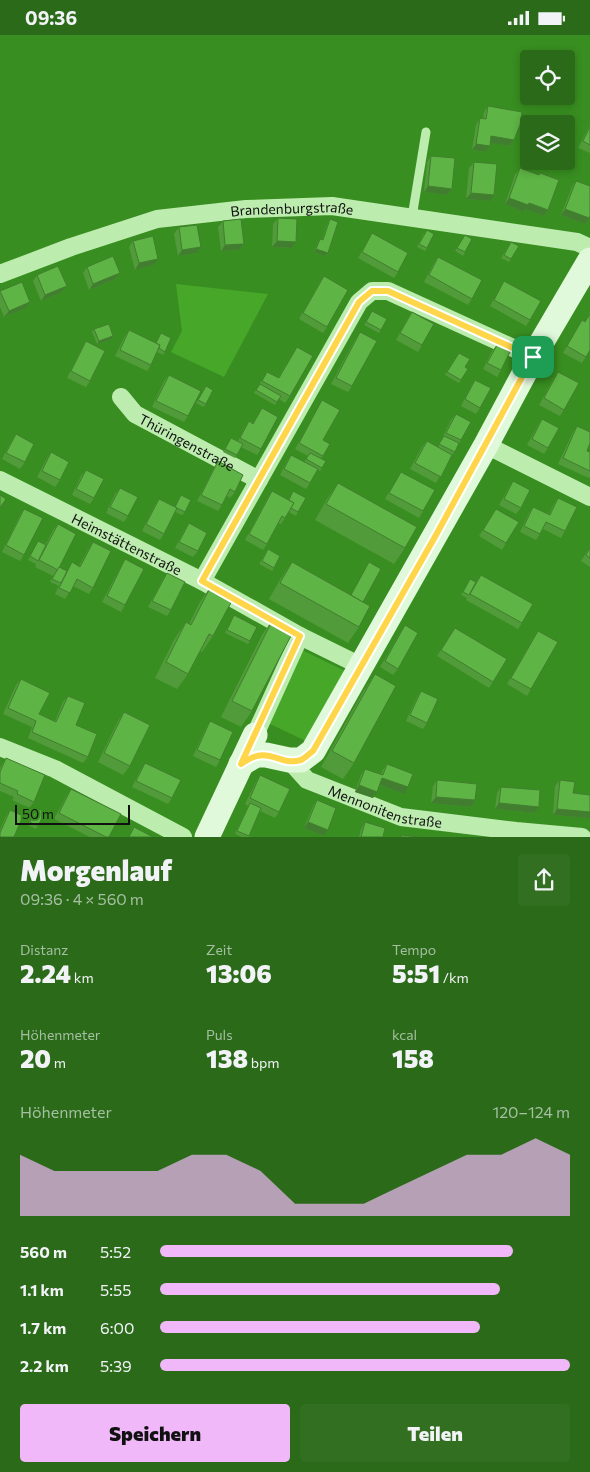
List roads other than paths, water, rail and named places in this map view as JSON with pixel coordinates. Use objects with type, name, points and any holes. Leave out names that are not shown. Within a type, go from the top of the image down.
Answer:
[{"type":"street","name":"Brandenburgstraße","points":[[0,274],[71,247],[157,219],[246,209],[332,206],[577,242],[590,248]]},
{"type":"street","points":[[241,764],[256,755],[301,760],[313,751],[486,445],[533,357],[587,270]]},
{"type":"street","points":[[202,581],[359,302],[372,291],[388,291],[533,357]]},
{"type":"street","name":"Thüringenstraße","points":[[121,397],[135,414],[259,480]]},
{"type":"street","points":[[486,445],[590,497]]},
{"type":"street","name":"Heimstättenstraße","points":[[0,479],[202,581],[300,636],[361,666]]},
{"type":"street","points":[[207,837],[300,636]]},
{"type":"street","points":[[0,747],[56,769],[183,837]]},
{"type":"street","name":"Mennonitenstraße","points":[[289,760],[307,781],[400,817],[515,834],[582,837]]},
{"type":"lane","points":[[412,217],[426,132]]}]
